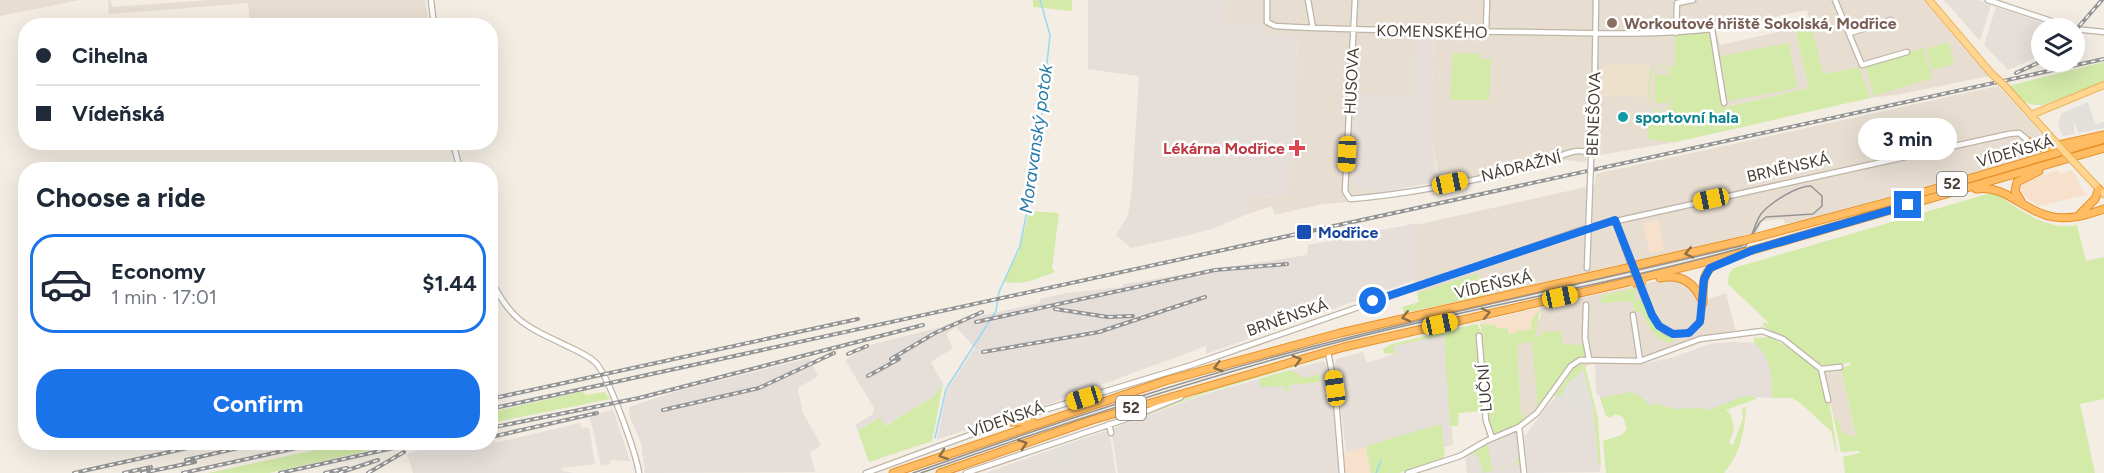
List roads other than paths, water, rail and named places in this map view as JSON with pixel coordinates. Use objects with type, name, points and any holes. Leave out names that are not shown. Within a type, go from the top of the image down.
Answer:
[{"type":"highway","points":[[2030,142],[2036,147],[2045,148],[2104,137]]},
{"type":"highway","name":"VÍDEŇSKÁ","points":[[893,473],[1038,422],[1165,381],[1340,333],[1761,236],[1907,197],[2104,137]]},
{"type":"highway","name":"52","points":[[1950,193],[2104,148]]},
{"type":"highway","points":[[2022,203],[2015,191],[2017,182],[2054,162]]},
{"type":"highway","points":[[1950,193],[1993,189],[2046,216],[2059,218],[2104,209]]},
{"type":"highway","points":[[2078,216],[2102,191]]},
{"type":"highway","name":"VÍDEŇSKÁ","points":[[940,473],[1092,420],[1328,352],[1642,280],[1950,193]]},
{"type":"highway","points":[[1703,303],[1704,279],[1710,268],[1753,250]]},
{"type":"highway","points":[[1642,280],[1668,276],[1681,278],[1693,286],[1703,303]]},
{"type":"highway","points":[[1005,423],[1038,422]]},
{"type":"main road","points":[[1929,0],[1991,72],[2102,191]]},
{"type":"main road","points":[[2031,115],[2104,85]]},
{"type":"street","points":[[431,0],[433,18]]},
{"type":"street","name":"KOMENSKÉHO","points":[[1267,0],[1269,24],[1313,28],[1596,33],[1676,33],[1713,28],[1724,103]]},
{"type":"street","points":[[1308,0],[1313,28]]},
{"type":"street","name":"HUSOVA","points":[[1347,197],[1355,0]]},
{"type":"street","points":[[1486,32],[1487,0]]},
{"type":"street","name":"BENEŠOVA","points":[[1587,268],[1591,159],[1588,153],[1594,124],[1596,0]]},
{"type":"street","points":[[1676,33],[1677,2],[1693,0]]},
{"type":"street","points":[[1835,0],[1862,65],[1907,52]]},
{"type":"street","points":[[1988,0],[2041,18]]},
{"type":"street","points":[[1850,33],[1891,20]]},
{"type":"street","points":[[2085,30],[2104,32]]},
{"type":"street","name":"BRNĚNSKÁ","points":[[1005,423],[1192,365],[1589,227],[2009,134],[2019,133],[2030,142]]},
{"type":"street","name":"NÁDRAŽNÍ","points":[[1347,197],[1350,199],[1384,197],[1538,164],[1576,151],[1588,153]]},
{"type":"street","points":[[1615,220],[1656,322],[1673,334],[1689,333],[1700,322],[1703,303]]},
{"type":"street","points":[[498,291],[512,315],[530,329],[585,356],[600,368],[633,444],[639,473]]},
{"type":"street","points":[[1586,305],[1585,338],[1589,359]]},
{"type":"street","points":[[1633,315],[1640,361]]},
{"type":"street","points":[[1408,473],[1460,456],[1492,438],[1519,427],[1538,413],[1571,366],[1580,360],[1640,361],[1693,342],[1762,331],[1783,339],[1821,369],[1828,400]]},
{"type":"street","points":[[1689,333],[1693,342]]},
{"type":"street","name":"LUČNÍ","points":[[1479,336],[1486,421],[1492,438]]},
{"type":"street","points":[[1328,352],[1334,382],[1342,473]]},
{"type":"street","points":[[1821,369],[1840,366]]},
{"type":"street","name":"VÍDEŇSKÁ","points":[[966,473],[1110,424],[1220,382]]},
{"type":"street","name":"VÍDEŇSKÁ","points":[[866,473],[1005,423]]},
{"type":"street","points":[[1110,424],[1111,433]]},
{"type":"street","points":[[1519,427],[1524,473]]},
{"type":"waterway","name":"Moravanský potok","points":[[935,438],[946,389],[996,311],[999,292],[1020,246],[1036,166],[1050,35],[1040,0]]},
{"type":"waterway","points":[[1376,473],[1381,461]]},
{"type":"tram line","points":[[913,473],[1126,401],[1288,353],[1741,246],[1751,236],[1761,214],[1784,196],[1811,186],[1822,196],[1822,206],[1813,214],[1766,217],[1760,222],[1745,247],[1645,273],[1392,329],[1289,355],[1130,403],[921,473]]},
{"type":"railway","points":[[2085,19],[2102,0]]},
{"type":"railway","points":[[498,407],[2104,59]]},
{"type":"railway","points":[[2016,73],[2031,66]]},
{"type":"railway","points":[[976,322],[1215,270],[1287,264]]},
{"type":"railway","points":[[983,352],[1099,332],[1205,297]]},
{"type":"railway","points":[[1055,309],[1108,317],[1133,316]]},
{"type":"railway","points":[[891,359],[935,333],[982,312]]},
{"type":"railway","points":[[498,397],[858,319]]},
{"type":"railway","points":[[498,426],[639,398],[923,325]]},
{"type":"railway","points":[[848,354],[867,346]]},
{"type":"railway","points":[[663,410],[759,388],[834,353]]},
{"type":"railway","points":[[868,376],[899,359]]},
{"type":"railway","points":[[498,435],[597,413]]},
{"type":"railway","points":[[74,473],[179,450]]},
{"type":"railway","points":[[186,460],[230,450]]},
{"type":"railway","points":[[183,473],[288,450]]},
{"type":"railway","points":[[280,473],[385,450]]},
{"type":"railway","points":[[368,473],[404,452]]},
{"type":"railway","points":[[339,473],[378,460]]},
{"type":"railway","points":[[142,473],[195,462]]},
{"type":"railway","points":[[124,473],[151,467]]},
{"type":"railway","points":[[325,473],[347,468]]},
{"type":"place","name":"Workoutové hřiště Sokolská, Modřice","points":[[1612,23]]},
{"type":"place","name":"sportovní hala","points":[[1623,117]]},
{"type":"place","name":"Lékárna Modřice","points":[[1297,148]]},
{"type":"place","name":"Modřice","points":[[1304,232]]}]
